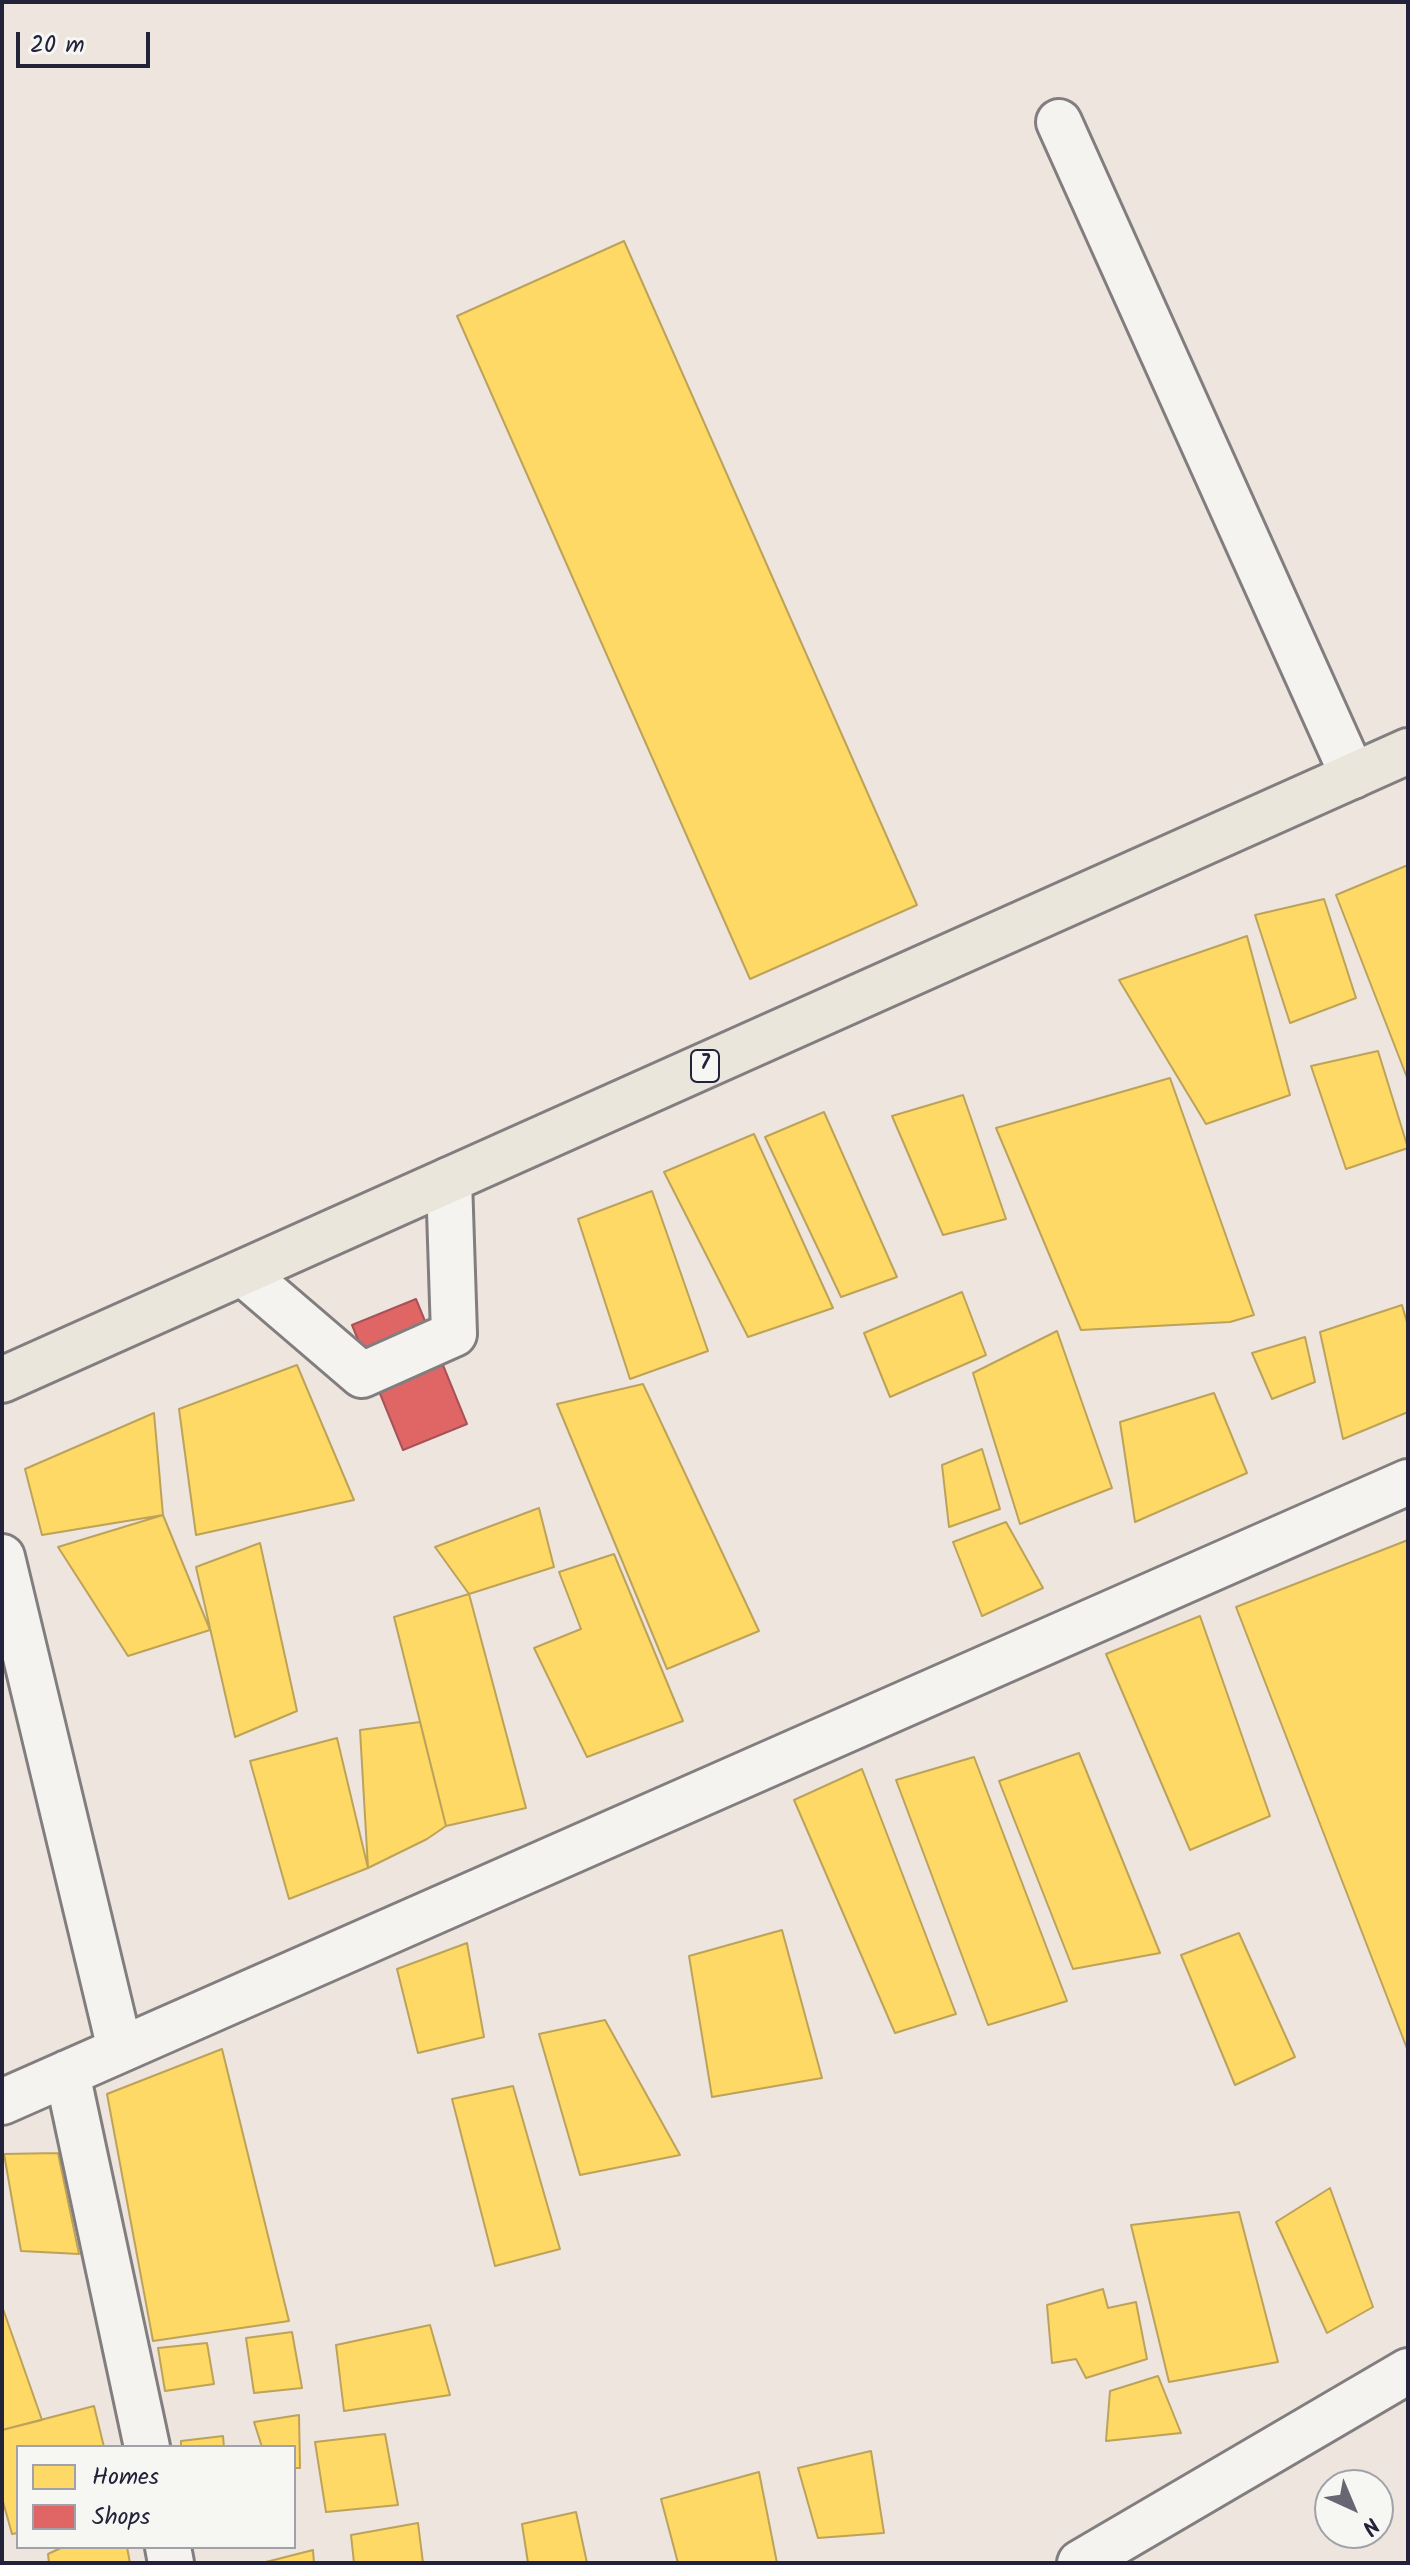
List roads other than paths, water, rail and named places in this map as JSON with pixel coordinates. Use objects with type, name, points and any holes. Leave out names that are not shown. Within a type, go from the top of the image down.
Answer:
[{"type":"highway","name":"7","points":[[2,1380],[1408,751]]},
{"type":"street","points":[[1059,122],[1353,776]]},
{"type":"street","points":[[243,1273],[362,1375],[441,1340],[454,1334],[449,1180]]},
{"type":"street","points":[[2,2102],[1408,1482]]},
{"type":"street","points":[[2,1557],[120,2049]]},
{"type":"street","points":[[67,2073],[147,2445]]},
{"type":"street","points":[[1080,2563],[1408,2371]]}]
